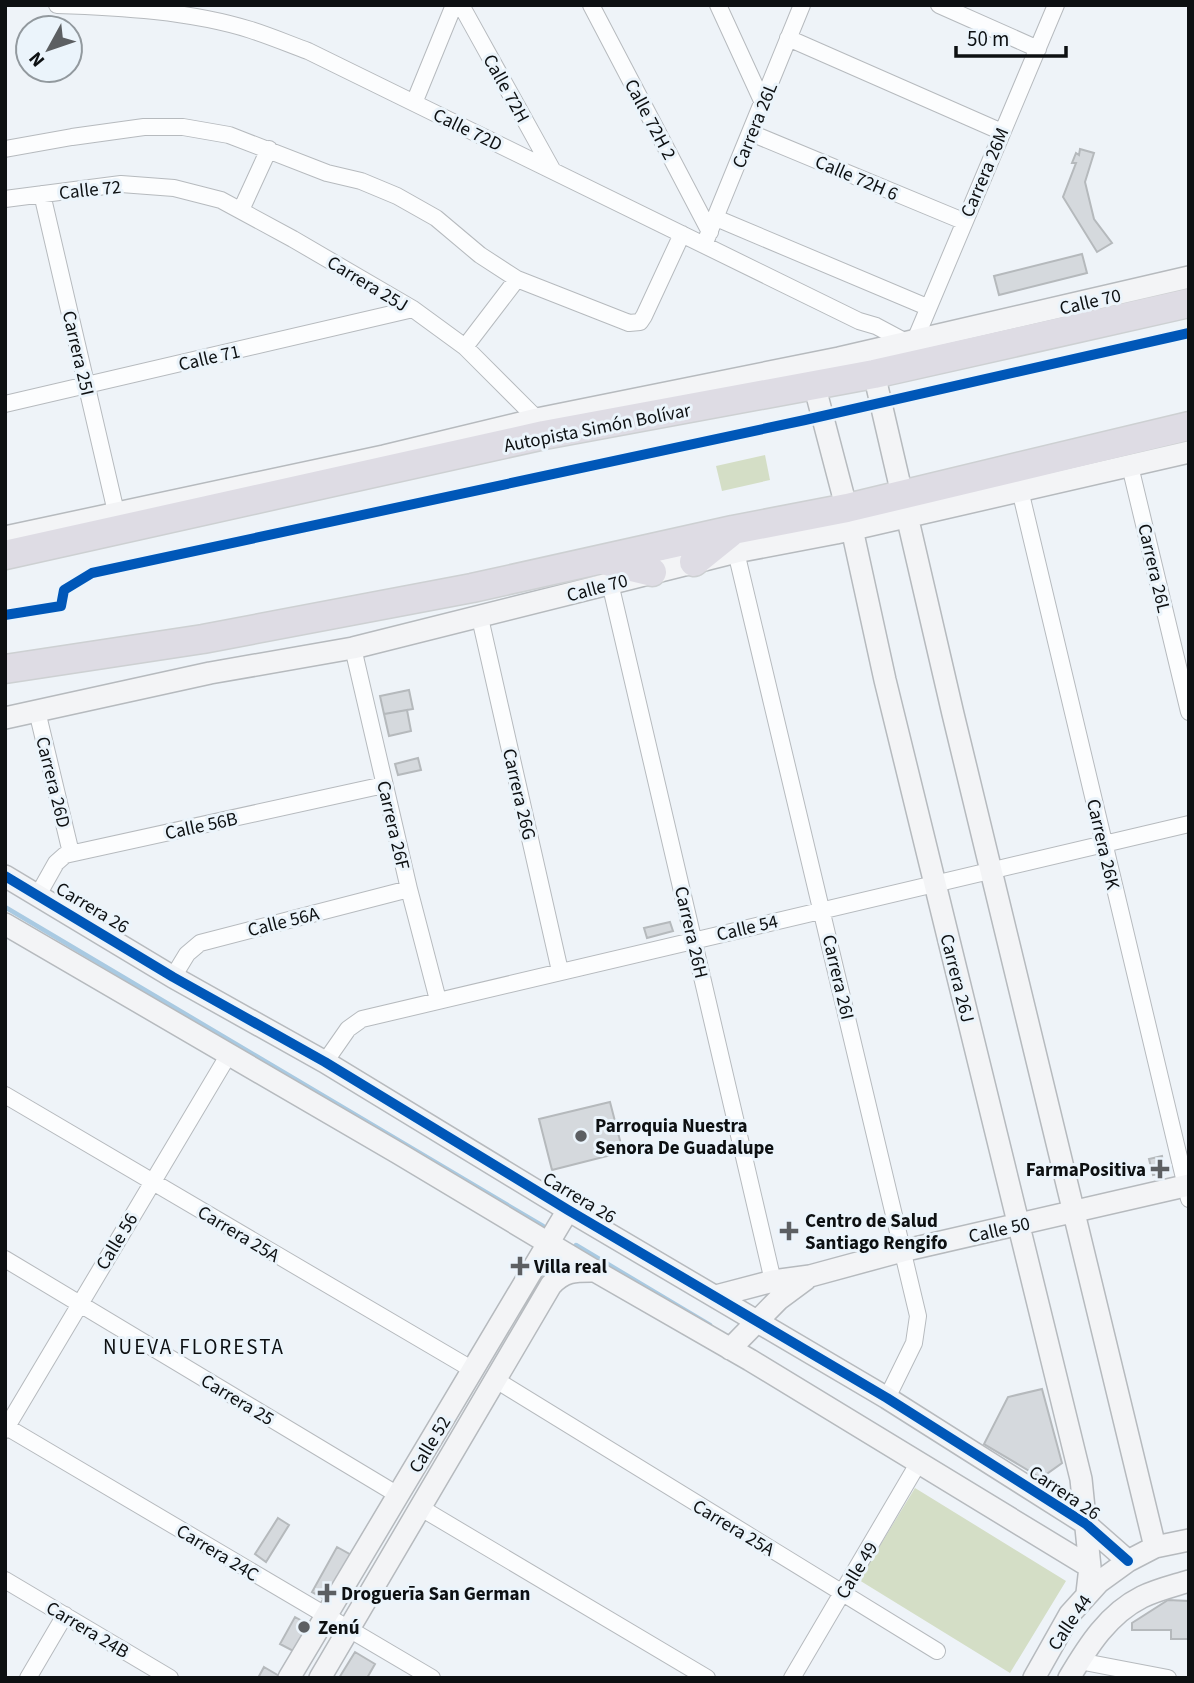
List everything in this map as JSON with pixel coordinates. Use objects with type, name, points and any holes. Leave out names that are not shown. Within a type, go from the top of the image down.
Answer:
[{"type":"highway","name":"Autopista Simón Bolívar","points":[[5,555],[386,463],[544,435],[812,375],[1189,303]]},
{"type":"highway","points":[[5,669],[216,637],[459,591],[605,571],[904,506],[1189,426]]},
{"type":"highway","points":[[694,562],[735,541]]},
{"type":"highway","points":[[605,571],[652,572]]},
{"type":"street","name":"Calle 72D","points":[[57,5],[202,12],[307,51],[682,234],[710,232],[859,321],[910,341]]},
{"type":"street","points":[[414,103],[454,5]]},
{"type":"street","name":"Calle 72H","points":[[460,5],[553,171]]},
{"type":"street","name":"Calle 72H 2","points":[[591,5],[710,232]]},
{"type":"street","points":[[718,5],[763,103]]},
{"type":"street","name":"Carrera 26L","points":[[710,232],[802,5]]},
{"type":"street","points":[[939,5],[1038,49]]},
{"type":"street","name":"Carrera 26M","points":[[910,341],[928,307],[1056,5]]},
{"type":"street","points":[[788,38],[1002,132]]},
{"type":"street","points":[[5,149],[132,128],[170,127],[229,135],[315,169],[361,181],[397,196],[436,218],[480,256],[517,279],[629,324],[640,321],[682,234]]},
{"type":"street","name":"Calle 72H 6","points":[[751,133],[963,221]]},
{"type":"street","points":[[241,210],[269,149]]},
{"type":"street","name":"Calle 72","points":[[5,200],[121,184],[174,188]]},
{"type":"street","name":"Carrera 25J","points":[[174,188],[221,200],[241,210],[413,309],[465,346],[537,418]]},
{"type":"street","name":"Carrera 25I","points":[[42,194],[116,512]]},
{"type":"street","points":[[710,232],[928,307]]},
{"type":"street","name":"Calle 70","points":[[871,363],[910,341],[1189,277]]},
{"type":"street","points":[[465,346],[517,279]]},
{"type":"street","name":"Calle 71","points":[[5,404],[413,309]]},
{"type":"street","points":[[859,321],[864,329],[1154,1547]]},
{"type":"street","points":[[5,537],[116,512],[386,463],[537,418],[812,375]]},
{"type":"street","name":"Carrera 26J","points":[[812,375],[850,518],[885,680],[1081,1479],[1090,1567],[1087,1593]]},
{"type":"street","points":[[904,506],[1020,490],[1189,452]]},
{"type":"street","name":"Carrera 26L","points":[[1130,466],[1189,712]]},
{"type":"street","name":"Carrera 26K","points":[[1020,490],[1188,1190]]},
{"type":"street","name":"Carrera 26I","points":[[735,541],[918,1316],[914,1343],[887,1398]]},
{"type":"street","name":"Calle 70","points":[[652,572],[694,562]]},
{"type":"street","name":"Calle 70","points":[[5,718],[210,673],[353,648],[480,618],[605,571]]},
{"type":"street","name":"Carrera 26H","points":[[605,571],[773,1281]]},
{"type":"street","name":"Carrera 26G","points":[[480,618],[560,971]]},
{"type":"street","name":"Carrera 26F","points":[[353,648],[409,889],[438,1000]]},
{"type":"street","name":"Carrera 26D","points":[[37,711],[71,853]]},
{"type":"street","name":"Calle 56B","points":[[71,853],[384,785]]},
{"type":"street","name":"Calle 54","points":[[325,1062],[353,1024],[362,1019],[1189,824]]},
{"type":"street","points":[[38,895],[59,860],[71,853]]},
{"type":"street","name":"Carrera 26","points":[[5,876],[173,977],[325,1062],[568,1210],[887,1398],[1086,1524],[1128,1561]]},
{"type":"street","name":"Calle 56A","points":[[173,977],[187,954],[200,943],[409,889]]},
{"type":"street","points":[[5,924],[730,1349],[1090,1567]]},
{"type":"street","name":"Calle 56","points":[[6,1428],[78,1303],[229,1054]]},
{"type":"street","name":"Carrera 25A","points":[[5,1095],[472,1370]]},
{"type":"street","name":"Calle 50","points":[[716,1296],[773,1281],[810,1276],[1019,1224],[1188,1190]]},
{"type":"street","name":"Calle 52","points":[[289,1678],[568,1210]]},
{"type":"street","name":"Carrera 25","points":[[5,1259],[398,1495]]},
{"type":"street","name":"Calle 52","points":[[320,1678],[551,1285],[562,1274],[595,1271]]},
{"type":"street","name":"Calle 50","points":[[730,1349],[779,1299],[810,1276]]},
{"type":"street","name":"Carrera 25A","points":[[496,1380],[937,1651]]},
{"type":"street","name":"Carrera 24C","points":[[6,1428],[432,1678]]},
{"type":"street","name":"Calle 49","points":[[792,1678],[919,1462]]},
{"type":"street","points":[[421,1507],[707,1678]]},
{"type":"street","name":"Calle 44","points":[[1034,1678],[1070,1614],[1087,1593],[1128,1561],[1154,1547],[1189,1540]]},
{"type":"street","name":"Carrera 24B","points":[[5,1580],[170,1678]]},
{"type":"street","name":"Calle 44","points":[[1074,1670],[1105,1625],[1128,1606],[1141,1597],[1189,1581]]},
{"type":"street","points":[[28,1678],[65,1615]]},
{"type":"street","points":[[1074,1670],[1168,1678]]},
{"type":"green space","points":[[765,455],[770,480],[722,491],[716,466]]},
{"type":"green space","points":[[915,1488],[1066,1581],[1010,1673],[859,1580]]},
{"type":"building","points":[[1080,149],[1094,153],[1085,182],[1094,219],[1112,243],[1097,252],[1063,197],[1076,163],[1072,163],[1076,153],[1079,155]]},
{"type":"building","points":[[1082,254],[1087,273],[999,295],[994,276]]},
{"type":"building","points":[[409,690],[413,709],[384,714],[380,696]]},
{"type":"building","points":[[407,710],[411,731],[389,736],[384,714]]},
{"type":"building","points":[[418,758],[421,770],[398,775],[395,764]]},
{"type":"building","points":[[670,922],[673,931],[647,938],[644,928]]},
{"type":"building","name":"Parroquia Nuestra Senora De Guadalupe","points":[[610,1102],[623,1152],[552,1170],[539,1119]]},
{"type":"building","points":[[1162,1156],[1165,1173],[1153,1175],[1149,1159]]},
{"type":"building","points":[[1042,1389],[1062,1463],[1041,1478],[984,1444],[1008,1397]]},
{"type":"building","points":[[278,1518],[289,1525],[266,1562],[255,1554]]},
{"type":"building","points":[[337,1547],[353,1556],[328,1601],[312,1592]]},
{"type":"building","points":[[1168,1600],[1189,1601],[1189,1639],[1171,1639],[1171,1630],[1132,1630],[1132,1623]]},
{"type":"building","points":[[295,1617],[311,1626],[297,1653],[280,1644]]},
{"type":"building","points":[[355,1652],[375,1664],[367,1678],[339,1678]]},
{"type":"building","points":[[264,1667],[281,1677],[281,1678],[258,1678]]},
{"type":"waterway","points":[[5,907],[543,1226]]},
{"type":"waterway","points":[[576,1245],[710,1325]]},
{"type":"cycle path","points":[[5,615],[61,606],[64,590],[92,573],[805,420],[1189,333]]},
{"type":"cycle path","points":[[5,876],[173,977],[325,1062],[568,1210],[887,1398],[1086,1524],[1128,1561]]},
{"type":"place","name":"Parroquia Nuestra Senora De Guadalupe","points":[[581,1136]]},
{"type":"place","name":"FarmaPositiva","points":[[1160,1169]]},
{"type":"place","name":"Centro de Salud Santiago Rengifo","points":[[789,1231]]},
{"type":"place","name":"Villa real","points":[[520,1266]]},
{"type":"place","name":"Droguerīa San German","points":[[327,1593]]},
{"type":"place","name":"Zenú","points":[[304,1627]]},
{"type":"district","name":"NUEVA FLORESTA","points":[[194,1347]]}]
